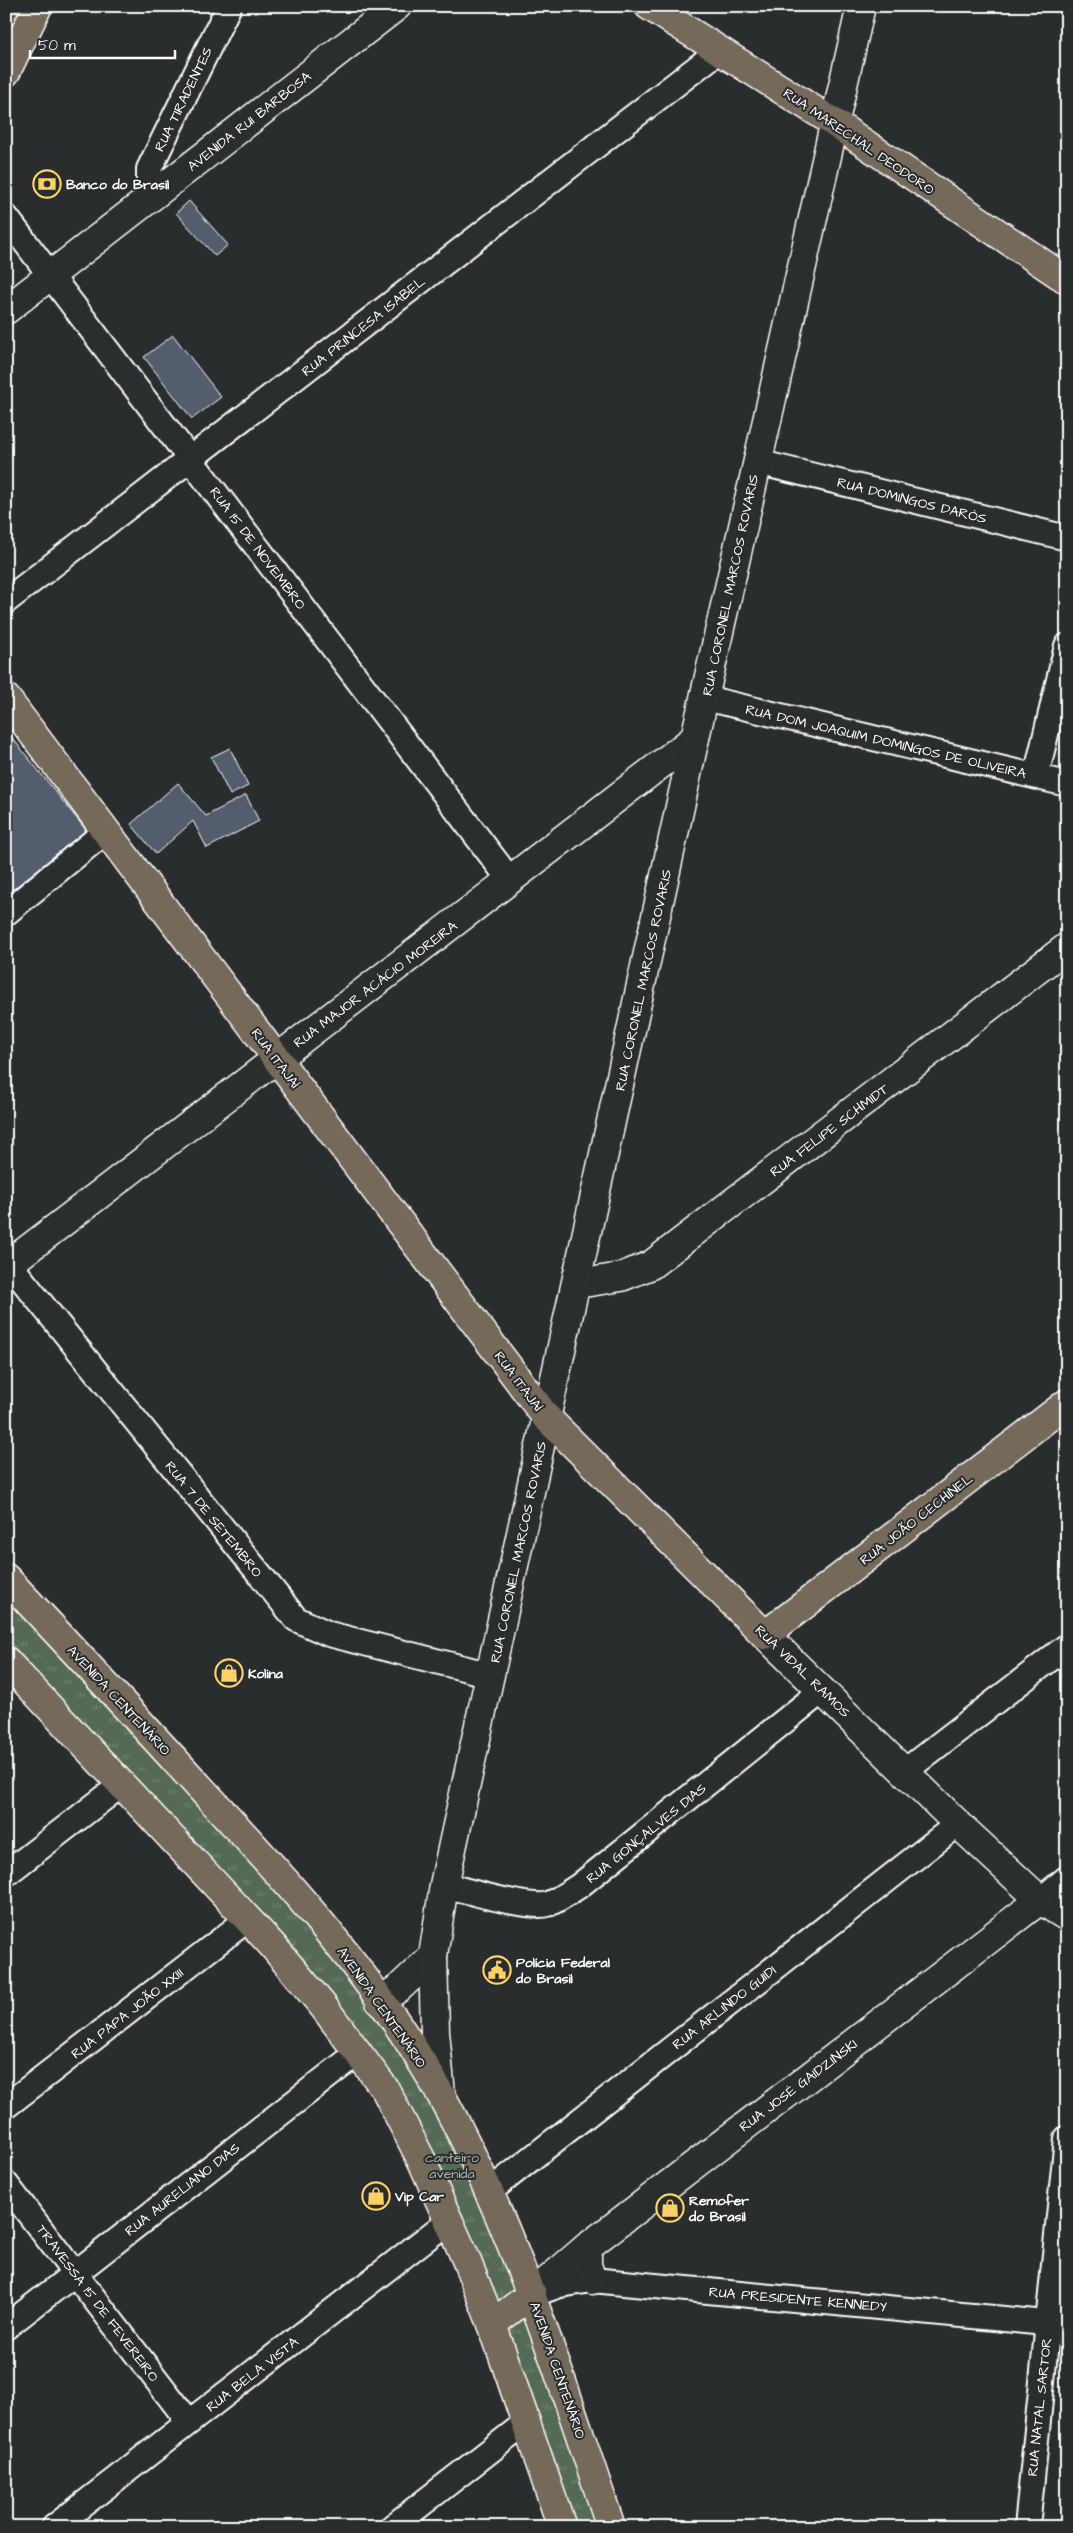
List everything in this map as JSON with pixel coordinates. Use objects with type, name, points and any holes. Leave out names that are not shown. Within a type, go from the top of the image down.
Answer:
[{"type":"main road","points":[[6,72],[38,6]]},
{"type":"main road","name":"AVENIDA RUI BARBOSA","points":[[6,310],[397,6]]},
{"type":"main road","name":"RUA MARECHAL DEODORO","points":[[649,6],[833,122],[1067,280]]},
{"type":"main road","name":"RUA CORONEL MARCOS ROVARIS","points":[[440,2094],[435,2032],[433,1956],[444,1885],[695,738],[833,122],[861,6]]},
{"type":"main road","name":"RUA ITAJAÍ","points":[[6,698],[546,1417]]},
{"type":"main road","name":"RUA MAJOR ACÁCIO MOREIRA","points":[[7,1263],[277,1059],[695,738]]},
{"type":"main road","name":"RUA FELIPE SCHMIDT","points":[[577,1284],[620,1277],[651,1265],[1067,948]]},
{"type":"main road","name":"RUA JOÃO CECHINEL","points":[[766,1635],[1067,1403]]},
{"type":"main road","name":"RUA VIDAL RAMOS","points":[[546,1417],[958,1824],[1040,1900],[1067,1917]]},
{"type":"main road","name":"AVENIDA CENTENÁRIO","points":[[6,1578],[253,1845],[332,1936],[409,2042],[440,2094],[490,2191],[532,2294],[611,2527]]},
{"type":"main road","points":[[6,1661],[248,1919],[310,1990],[359,2052],[385,2089],[450,2220],[492,2324],[562,2527]]},
{"type":"main road","name":"RUA JOSÉ GAIDZINSKI","points":[[532,2294],[587,2247],[1040,1900]]},
{"type":"main road","points":[[380,2001],[399,1988],[433,1956]]},
{"type":"main road","points":[[587,2247],[586,2265],[592,2280]]},
{"type":"main road","points":[[492,2324],[532,2294]]},
{"type":"street","name":"RUA TIRADENTES","points":[[156,193],[149,183],[149,169],[229,6]]},
{"type":"street","name":"RUA PRINCESA ISABEL","points":[[6,601],[720,50]]},
{"type":"street","name":"RUA 15 DE NOVEMBRO","points":[[6,217],[510,880]]},
{"type":"street","name":"RUA DOMINGOS DARÓS","points":[[757,462],[1067,538]]},
{"type":"street","points":[[1036,776],[1067,646]]},
{"type":"street","name":"RUA DOM JOAQUIM DOMINGOS DE OLIVEIRA","points":[[705,698],[1067,784]]},
{"type":"street","points":[[6,913],[106,831]]},
{"type":"street","name":"RUA 7 DE SETEMBRO","points":[[7,1263],[296,1619],[329,1634],[491,1675]]},
{"type":"street","points":[[905,1770],[1067,1646]]},
{"type":"street","name":"RUA GONÇALVES DIAS","points":[[444,1885],[523,1903],[548,1904],[579,1886],[823,1690]]},
{"type":"street","points":[[6,1874],[121,1785]]},
{"type":"street","name":"RUA ARLINDO GUIDI","points":[[490,2191],[958,1824]]},
{"type":"street","name":"RUA JOSÉ GAIDZINSKI","points":[[1040,1900],[1067,1878]]},
{"type":"street","name":"RUA PAPA JOÃO XXIII","points":[[6,2106],[248,1919]]},
{"type":"street","name":"RUA AURELIANO DIAS","points":[[6,2327],[359,2052]]},
{"type":"street","name":"RUA NATAL SARTOR","points":[[1027,2527],[1057,2324],[1067,2138]]},
{"type":"street","name":"TRAVESSA 15 DE FEVEREIRO","points":[[6,2184],[189,2422]]},
{"type":"street","name":"RUA BELA VISTA","points":[[54,2527],[450,2220]]},
{"type":"street","name":"RUA PRESIDENTE KENNEDY","points":[[532,2294],[560,2285],[592,2280],[1057,2324]]},
{"type":"street","points":[[392,2527],[527,2422]]},
{"type":"green space","points":[[6,6],[25,6],[6,43]]},
{"type":"green space","name":"canteiro avenida","points":[[6,1594],[42,1638],[143,1740],[307,1922],[428,2086],[524,2291],[493,2302],[285,1939],[44,1681],[6,1637]]},
{"type":"green space","points":[[532,2313],[600,2527],[570,2527],[504,2335]]},
{"type":"building","points":[[189,201],[228,245],[215,256],[176,213]]},
{"type":"building","points":[[173,335],[221,397],[192,419],[144,357]]},
{"type":"building","points":[[6,730],[86,830],[6,895]]},
{"type":"building","points":[[230,748],[248,786],[230,795],[211,757]]},
{"type":"building","points":[[178,783],[206,816],[246,795],[259,821],[207,848],[193,821],[156,854],[131,824]]},
{"type":"place","name":"Banco do Brasil","points":[[47,184]]},
{"type":"place","name":"Kolina","points":[[229,1673]]},
{"type":"place","name":"Polícia Federal do Brasil","points":[[497,1970]]},
{"type":"place","name":"Vip Car","points":[[376,2196]]},
{"type":"place","name":"Remofer do Brasil","points":[[670,2208]]}]
